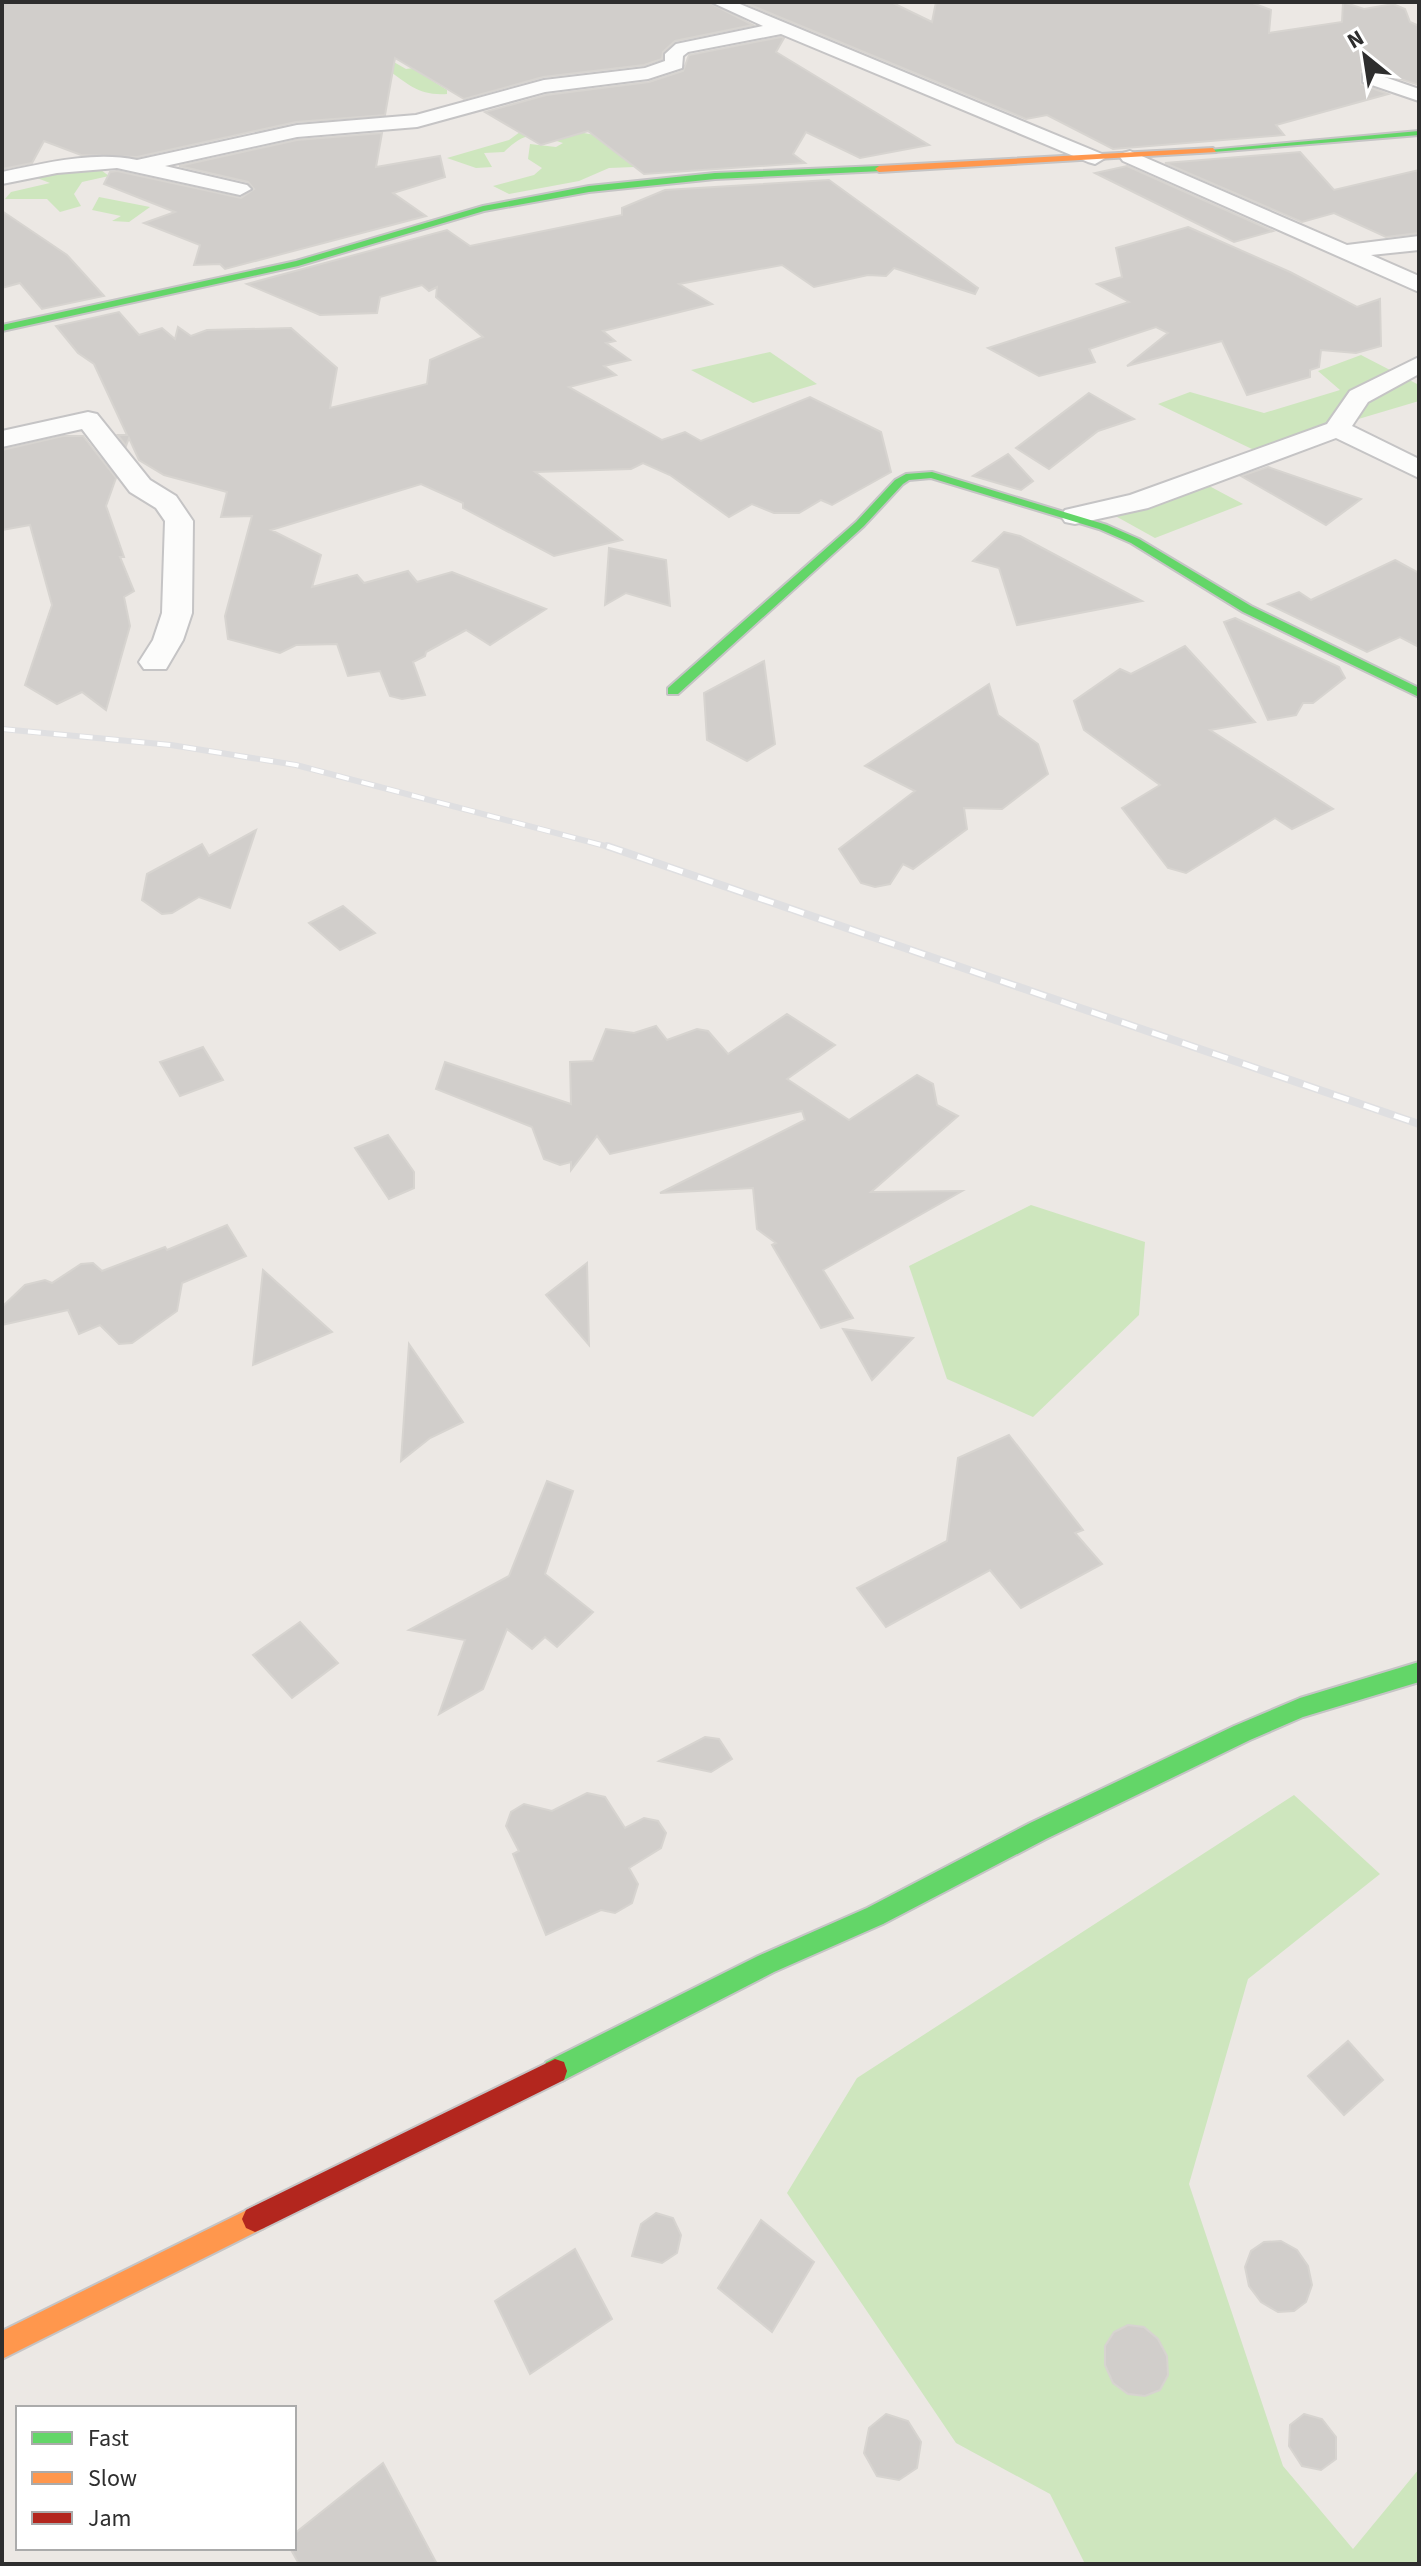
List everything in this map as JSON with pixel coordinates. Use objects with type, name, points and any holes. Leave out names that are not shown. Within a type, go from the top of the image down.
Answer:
[{"type":"street","points":[[720,2],[1095,158]]},
{"type":"street","points":[[143,165],[297,131],[417,121],[578,79],[659,71],[675,64],[674,54],[682,48],[782,28]]},
{"type":"street","points":[[1370,78],[1419,95]]},
{"type":"street","points":[[2,328],[298,263],[483,209],[589,189],[692,178],[1130,157],[1419,133]]},
{"type":"street","points":[[1130,157],[1419,285]]},
{"type":"street","points":[[2,178],[101,162],[143,165],[240,189]]},
{"type":"street","points":[[1341,252],[1419,243]]},
{"type":"street","points":[[1338,429],[1341,417],[1355,399],[1419,364]]},
{"type":"street","points":[[2,439],[88,420],[140,486],[166,502],[179,521],[177,613],[168,640],[155,662]]},
{"type":"street","points":[[1075,516],[1138,502],[1338,429],[1419,470]]},
{"type":"street","points":[[673,691],[860,524],[892,487],[906,477],[932,475],[1075,516],[1135,541],[1247,609],[1419,693]]},
{"type":"street","points":[[2,2345],[82,2309],[204,2242],[322,2189],[766,1964],[875,1916],[1038,1831],[1242,1733],[1300,1708],[1419,1672]]},
{"type":"green space","points":[[392,61],[406,69],[421,67],[431,80],[447,90],[447,94],[421,91],[408,84],[388,70]]},
{"type":"green space","points":[[531,124],[613,138],[659,166],[609,168],[579,181],[509,194],[493,186],[534,175],[542,168],[528,159],[530,144],[556,147],[563,143],[538,136],[525,137],[504,152],[484,153],[492,167],[476,168],[447,158],[509,140]]},
{"type":"green space","points":[[94,165],[109,176],[82,182],[74,194],[81,206],[60,212],[47,199],[5,199],[11,192],[50,183],[37,178],[58,167]]},
{"type":"green space","points":[[99,197],[150,207],[129,222],[112,221],[121,216],[92,210]]},
{"type":"green space","points":[[770,352],[817,384],[753,403],[691,370]]},
{"type":"green space","points":[[1361,355],[1419,385],[1419,401],[1254,450],[1158,404],[1190,392],[1264,413],[1340,390],[1318,371]]},
{"type":"green space","points":[[1196,479],[1243,504],[1155,538],[1110,513]]},
{"type":"green space","points":[[1031,1205],[1145,1242],[1139,1315],[1033,1417],[947,1379],[909,1266]]},
{"type":"green space","points":[[1294,1795],[1380,1874],[1248,1979],[1189,2184],[1283,2466],[1353,2549],[1419,2469],[1419,2564],[1085,2564],[1050,2494],[956,2443],[787,2193],[857,2078]]},
{"type":"building","points":[[2,2],[708,2],[753,25],[675,41],[663,52],[662,59],[644,65],[543,77],[464,99],[395,58],[385,115],[296,122],[137,157],[81,155],[44,141],[32,163],[2,169]]},
{"type":"building","points":[[743,2],[891,2],[932,22],[936,2],[1250,2],[1271,10],[1269,33],[1342,22],[1343,2],[1364,9],[1393,4],[1405,9],[1410,22],[1419,26],[1419,85],[1369,69],[1361,72],[1361,84],[1388,94],[1276,125],[1284,135],[1113,149],[1047,115],[1026,119]]},
{"type":"building","points":[[784,38],[776,52],[929,145],[860,158],[806,132],[793,154],[805,163],[644,174],[588,131],[541,145],[485,112],[546,95],[649,82],[683,71],[689,55]]},
{"type":"building","points":[[382,133],[376,167],[440,156],[445,177],[393,193],[426,216],[225,269],[220,264],[194,265],[200,245],[144,223],[175,212],[104,184],[110,172],[117,171],[241,198],[254,189],[248,182],[179,166],[297,140]]},
{"type":"building","points":[[1300,152],[1334,190],[1419,170],[1419,233],[1386,237],[1334,213],[1302,222],[1165,163]]},
{"type":"building","points":[[1127,166],[1273,231],[1234,242],[1095,173]]},
{"type":"building","points":[[829,180],[978,288],[975,294],[894,268],[886,276],[868,275],[814,287],[782,265],[679,284],[712,304],[603,331],[615,341],[606,343],[630,360],[604,366],[616,375],[569,387],[662,440],[685,432],[701,441],[810,397],[881,432],[891,472],[832,505],[821,500],[799,513],[774,513],[752,504],[729,517],[670,475],[643,463],[631,469],[535,472],[622,540],[554,556],[463,508],[463,503],[421,484],[271,530],[321,555],[312,587],[357,575],[364,583],[408,571],[417,582],[452,572],[546,609],[490,645],[466,630],[426,652],[425,656],[413,662],[425,695],[402,699],[390,696],[380,671],[348,676],[337,644],[296,645],[280,653],[228,639],[225,616],[252,516],[221,517],[227,492],[164,475],[139,460],[129,438],[126,446],[118,435],[127,435],[94,364],[78,353],[56,326],[119,312],[139,335],[162,328],[175,339],[178,327],[191,336],[207,330],[291,328],[337,368],[330,408],[427,384],[430,360],[483,337],[436,297],[437,287],[429,291],[422,285],[380,297],[377,313],[320,315],[247,284],[447,230],[470,246],[622,215],[622,208],[665,190]]},
{"type":"building","points":[[2,211],[67,255],[104,296],[42,309],[20,283],[2,288]]},
{"type":"building","points":[[1188,227],[1290,272],[1357,307],[1380,299],[1381,346],[1356,353],[1321,350],[1319,367],[1310,370],[1310,377],[1247,395],[1222,341],[1127,366],[1168,333],[1156,327],[1089,349],[1095,362],[1039,376],[988,348],[1129,302],[1097,284],[1122,277],[1116,248]]},
{"type":"building","points":[[1089,393],[1134,419],[1098,431],[1049,469],[1016,448]]},
{"type":"building","points":[[63,436],[83,436],[116,478],[106,506],[124,557],[120,557],[134,591],[124,597],[130,626],[106,710],[82,692],[57,704],[25,685],[52,605],[30,525],[2,530],[2,450]]},
{"type":"building","points":[[1008,454],[1033,481],[1021,490],[973,476]]},
{"type":"building","points":[[1268,467],[1361,499],[1326,525],[1241,476]]},
{"type":"building","points":[[1004,532],[1020,536],[1142,601],[1017,625],[999,568],[973,561]]},
{"type":"building","points":[[609,548],[666,560],[670,606],[626,593],[605,605]]},
{"type":"building","points":[[1395,560],[1419,573],[1419,647],[1400,637],[1367,652],[1268,604],[1299,592],[1311,600]]},
{"type":"building","points":[[1235,618],[1339,667],[1345,678],[1313,703],[1303,703],[1296,715],[1268,720],[1224,622]]},
{"type":"building","points":[[1185,646],[1255,722],[1210,730],[1333,809],[1292,829],[1275,818],[1186,873],[1168,868],[1122,808],[1160,785],[1084,730],[1074,701],[1120,669],[1131,674]]},
{"type":"building","points":[[764,661],[775,744],[747,761],[707,740],[704,693]]},
{"type":"building","points":[[989,684],[998,715],[1038,744],[1048,774],[1002,809],[964,808],[967,829],[913,869],[903,864],[890,884],[875,887],[861,883],[839,849],[915,791],[865,766]]},
{"type":"building","points":[[256,830],[230,908],[199,897],[172,913],[162,914],[142,900],[147,874],[202,844],[209,856]]},
{"type":"building","points":[[343,906],[375,933],[340,950],[309,923]]},
{"type":"building","points":[[787,1014],[835,1045],[787,1079],[849,1120],[917,1075],[933,1084],[937,1105],[958,1116],[871,1192],[962,1191],[823,1270],[853,1318],[821,1328],[772,1245],[776,1243],[757,1229],[753,1188],[660,1193],[805,1120],[802,1111],[610,1154],[597,1136],[571,1170],[571,1162],[560,1165],[544,1159],[532,1127],[436,1089],[445,1062],[571,1104],[570,1062],[593,1061],[606,1029],[634,1033],[656,1026],[667,1040],[697,1029],[708,1031],[728,1054]]},
{"type":"building","points":[[203,1047],[223,1080],[180,1096],[160,1062]]},
{"type":"building","points":[[388,1135],[414,1172],[414,1188],[389,1199],[355,1148]]},
{"type":"building","points":[[227,1225],[246,1256],[182,1283],[177,1311],[132,1343],[119,1344],[100,1325],[79,1334],[68,1310],[2,1325],[2,1307],[25,1285],[45,1280],[52,1283],[81,1264],[93,1263],[102,1271],[165,1247],[167,1250]]},
{"type":"building","points":[[587,1263],[589,1345],[546,1295]]},
{"type":"building","points":[[263,1270],[332,1332],[253,1365]]},
{"type":"building","points":[[843,1329],[913,1338],[872,1380]]},
{"type":"building","points":[[409,1344],[463,1422],[430,1438],[401,1461]]},
{"type":"building","points":[[1009,1435],[1083,1530],[1075,1533],[1102,1564],[1021,1608],[990,1570],[886,1627],[857,1588],[947,1541],[958,1458]]},
{"type":"building","points":[[547,1481],[573,1491],[545,1574],[593,1612],[557,1647],[545,1637],[532,1649],[507,1629],[483,1689],[439,1714],[465,1640],[409,1630],[509,1576]]},
{"type":"building","points":[[300,1622],[338,1663],[292,1698],[253,1655]]},
{"type":"building","points":[[705,1737],[719,1739],[732,1759],[711,1772],[659,1761]]},
{"type":"building","points":[[587,1793],[605,1797],[625,1828],[644,1818],[658,1821],[666,1833],[661,1848],[629,1868],[638,1884],[632,1903],[615,1913],[601,1910],[546,1935],[513,1854],[519,1851],[506,1826],[511,1812],[524,1804],[552,1811]]},
{"type":"building","points":[[1348,2041],[1383,2080],[1344,2115],[1308,2076]]},
{"type":"building","points":[[656,2213],[673,2218],[681,2235],[677,2253],[662,2263],[632,2256],[641,2224]]},
{"type":"building","points":[[761,2220],[814,2262],[772,2332],[718,2288]]},
{"type":"building","points":[[1281,2241],[1297,2250],[1308,2266],[1312,2285],[1306,2302],[1294,2311],[1278,2312],[1261,2302],[1249,2286],[1245,2267],[1251,2251],[1264,2242]]},
{"type":"building","points":[[575,2249],[612,2319],[530,2374],[495,2301]]},
{"type":"building","points":[[1128,2325],[1144,2327],[1158,2339],[1167,2356],[1168,2375],[1160,2390],[1145,2396],[1128,2394],[1113,2383],[1105,2365],[1105,2346],[1114,2332]]},
{"type":"building","points":[[886,2414],[908,2421],[921,2442],[917,2468],[899,2480],[877,2476],[864,2453],[869,2428]]},
{"type":"building","points":[[1304,2414],[1322,2419],[1336,2437],[1336,2459],[1321,2470],[1302,2466],[1289,2446],[1290,2425]]},
{"type":"building","points":[[383,2463],[437,2564],[299,2564],[291,2550],[296,2550],[296,2532]]},
{"type":"railway","points":[[2,729],[171,745],[296,765],[612,848]]},
{"type":"railway","points":[[607,846],[612,848]]},
{"type":"railway","points":[[612,848],[1419,1124]]},
{"type":"traffic: fast","points":[[1213,150],[1419,133]]},
{"type":"traffic: fast","points":[[2,328],[298,263],[483,209],[589,189],[715,176],[879,169]]},
{"type":"traffic: fast","points":[[673,691],[860,524],[899,482],[906,477],[932,475],[1103,527],[1135,541],[1247,609],[1419,693]]},
{"type":"traffic: fast","points":[[555,2071],[766,1964],[875,1916],[1038,1831],[1242,1733],[1300,1708],[1419,1672]]},
{"type":"traffic: slow","points":[[879,169],[1213,150]]},
{"type":"traffic: slow","points":[[2,2345],[255,2219]]},
{"type":"traffic: jam","points":[[255,2219],[555,2071]]}]
